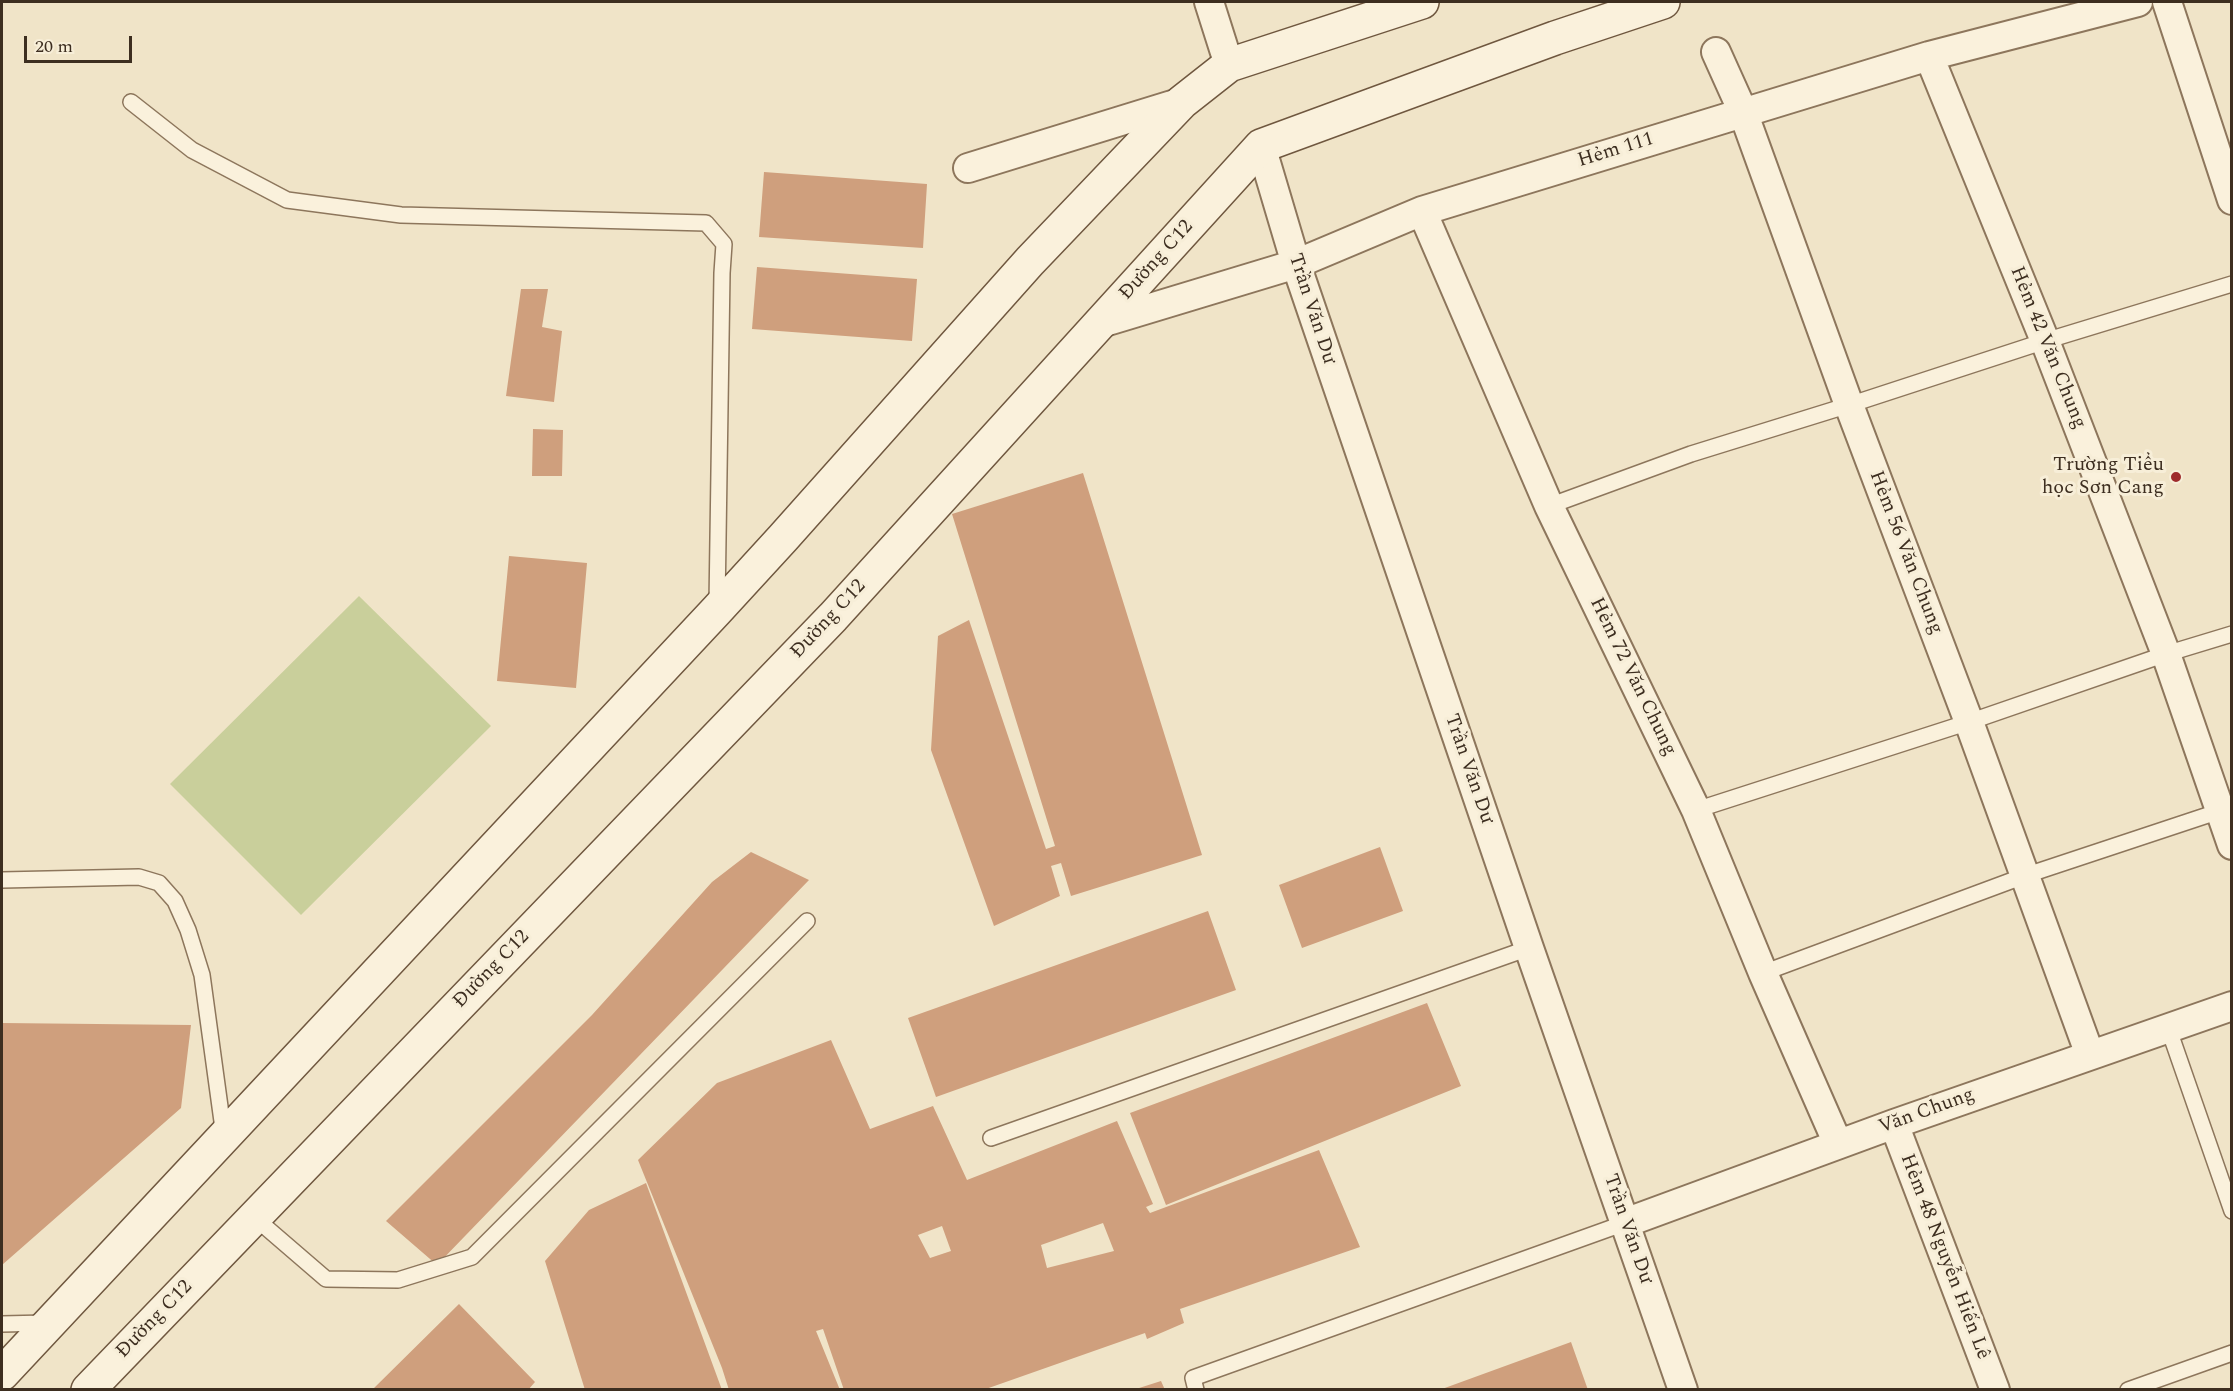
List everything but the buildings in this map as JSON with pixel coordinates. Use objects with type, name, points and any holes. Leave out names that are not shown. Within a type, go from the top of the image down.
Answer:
[{"type":"main road","points":[[2,1374],[717,610],[1030,261],[1182,102],[1229,64],[1422,2]]},
{"type":"main road","name":"Đường C12","points":[[88,1389],[833,617],[1261,146],[1555,38],[1663,2]]},
{"type":"street","points":[[1209,2],[1229,64]]},
{"type":"street","name":"Hẻm 111","points":[[1101,323],[1296,264],[1422,211],[1929,56],[2138,2]]},
{"type":"street","points":[[2167,2],[2232,200]]},
{"type":"street","name":"Hẻm 56 Văn Chung","points":[[1716,52],[1743,112],[2090,1055]]},
{"type":"street","name":"Hẻm 42 Văn Chung","points":[[1929,56],[2044,341],[2166,654],[2232,845]]},
{"type":"street","points":[[968,168],[1182,102]]},
{"type":"street","name":"Trần Văn Dư","points":[[1261,146],[1296,264],[1529,948],[1683,1389]]},
{"type":"street","name":"Hẻm 72 Văn Chung","points":[[1422,211],[1549,506],[1696,810],[1763,973],[1838,1144]]},
{"type":"street","name":"Văn Chung","points":[[1625,1223],[1893,1124],[2232,1006]]},
{"type":"street","name":"Hẻm 48 Nguyễn Hiến Lê","points":[[1893,1124],[1995,1389]]},
{"type":"lane","points":[[131,102],[192,150],[287,200],[401,215],[705,223],[724,244],[717,610]]},
{"type":"lane","points":[[1549,506],[1691,454],[2044,341],[2232,284]]},
{"type":"lane","points":[[1696,810],[2232,634]]},
{"type":"lane","points":[[1763,973],[2024,876],[2220,812]]},
{"type":"lane","points":[[2,880],[139,877],[159,883],[176,901],[202,975],[224,1136]]},
{"type":"lane","points":[[254,1217],[326,1279],[398,1280],[472,1257],[807,921]]},
{"type":"lane","points":[[991,1138],[1529,948]]},
{"type":"lane","points":[[2168,1027],[2232,1211]]},
{"type":"lane","points":[[1196,1389],[1192,1378],[1625,1223]]},
{"type":"lane","points":[[2,1324],[49,1323]]},
{"type":"lane","points":[[2128,1389],[2232,1353]]},
{"type":"green space","points":[[359,596],[491,726],[301,915],[170,784]]},
{"type":"place","name":"Trường Tiểu học Sơn Cang","points":[[2176,477]]}]
